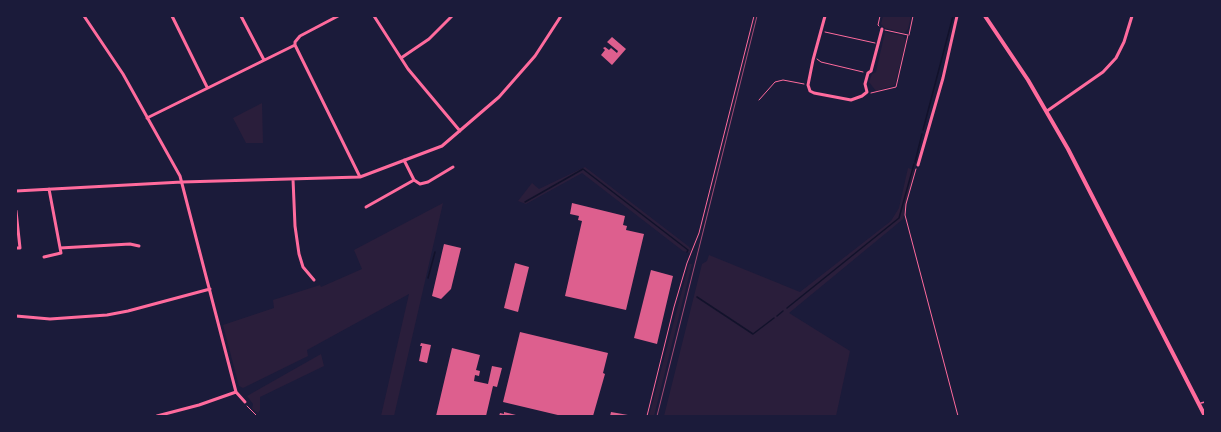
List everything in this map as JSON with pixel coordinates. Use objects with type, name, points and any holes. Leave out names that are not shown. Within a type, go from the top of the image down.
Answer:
[{"type":"main road","points":[[985,16],[1047,111],[1079,169],[1205,416]]},
{"type":"street","points":[[84,16],[107,48],[182,182],[236,392],[245,402]]},
{"type":"street","points":[[172,16],[207,87]]},
{"type":"street","points":[[241,16],[264,60]]},
{"type":"street","points":[[338,16],[300,36],[294,42],[360,177]]},
{"type":"street","points":[[374,16],[408,69],[460,131]]},
{"type":"street","points":[[401,58],[429,39],[452,16]]},
{"type":"street","points":[[16,190],[182,182],[360,177],[442,146],[500,97],[535,56],[561,16]]},
{"type":"street","points":[[825,16],[808,85],[810,91],[814,93],[851,100],[862,96],[867,92],[865,84],[868,73],[871,71],[882,29]]},
{"type":"street","points":[[918,165],[941,84],[957,16]]},
{"type":"street","points":[[1047,111],[1103,72],[1119,52],[1124,42],[1132,16]]},
{"type":"street","points":[[147,118],[207,87],[295,45]]},
{"type":"street","points":[[404,160],[414,180],[420,184],[428,182],[452,167]]},
{"type":"street","points":[[293,179],[295,226],[299,254],[303,267],[314,280]]},
{"type":"street","points":[[366,208],[414,180]]},
{"type":"street","points":[[44,257],[61,253],[49,189]]},
{"type":"street","points":[[16,211],[20,248],[16,248]]},
{"type":"street","points":[[60,248],[130,244],[139,246]]},
{"type":"street","points":[[16,316],[50,319],[128,311],[210,289]]},
{"type":"street","points":[[157,416],[199,405],[236,392]]},
{"type":"lane","points":[[1199,404],[1205,402]]},
{"type":"path","points":[[647,416],[674,307],[687,263],[699,232],[754,16]]},
{"type":"path","points":[[880,16],[878,25],[882,29],[908,35]]},
{"type":"path","points":[[867,92],[873,94],[896,87],[913,16]]},
{"type":"path","points":[[821,31],[877,44]]},
{"type":"path","points":[[814,58],[821,62],[868,73]]},
{"type":"path","points":[[758,100],[775,82],[784,80],[808,85]]},
{"type":"path","points":[[918,165],[904,215],[958,416]]},
{"type":"path","points":[[245,402],[257,416]]},
{"type":"shaded area","points":[[883,16],[911,16],[908,29],[904,33],[885,28],[881,24]]},
{"type":"shaded area","points":[[885,32],[903,36],[906,41],[895,85],[876,91],[869,82],[872,74],[876,72]]},
{"type":"shaded area","points":[[262,103],[263,143],[246,143],[233,118]]},
{"type":"shaded area","points":[[585,167],[688,246],[691,249],[690,253],[683,251],[582,173],[526,204],[518,201],[532,183],[539,189]]},
{"type":"shaded area","points":[[908,168],[914,170],[903,219],[789,313],[850,351],[836,416],[664,416],[702,264],[707,261],[709,255],[800,292],[891,221],[899,208]]},
{"type":"shaded area","points":[[443,203],[394,416],[381,416],[409,294],[307,350],[308,356],[243,388],[239,386],[223,325],[274,308],[273,300],[320,285],[321,287],[362,269],[354,250]]},
{"type":"shaded area","points":[[689,264],[692,264],[654,416],[649,416]]},
{"type":"shaded area","points":[[321,354],[324,366],[260,397],[260,410],[258,413],[252,409],[253,404],[247,396]]},
{"type":"building","points":[[612,37],[626,49],[612,65],[601,55],[605,50],[603,48],[605,47],[609,50],[611,48],[617,53],[618,51],[607,42]]},
{"type":"building","points":[[572,203],[625,216],[623,225],[627,226],[626,230],[644,234],[626,310],[565,296],[582,221],[578,220],[579,216],[570,214]]},
{"type":"building","points":[[444,244],[461,248],[451,289],[441,299],[432,296]]},
{"type":"building","points":[[515,263],[529,267],[518,312],[504,308]]},
{"type":"building","points":[[651,270],[673,276],[657,344],[634,338]]},
{"type":"building","points":[[520,332],[608,353],[603,373],[605,374],[593,416],[562,416],[503,402]]},
{"type":"building","points":[[421,343],[431,345],[427,363],[419,361],[422,346],[420,346]]},
{"type":"building","points":[[452,348],[480,355],[476,370],[480,371],[479,376],[475,375],[474,381],[488,384],[492,366],[502,368],[497,387],[493,386],[486,416],[436,416]]},
{"type":"building","points":[[504,412],[516,416],[499,416],[500,413],[504,414]]},
{"type":"building","points":[[611,412],[628,415],[628,416],[610,416]]},
{"type":"waterway","points":[[923,130],[953,16]]},
{"type":"waterway","points":[[915,162],[922,134]]},
{"type":"waterway","points":[[787,308],[899,218],[914,164]]},
{"type":"waterway","points":[[525,202],[583,169],[688,250],[687,252]]},
{"type":"waterway","points":[[428,278],[435,252]]},
{"type":"waterway","points":[[697,297],[753,334],[774,318]]},
{"type":"waterway","points":[[777,316],[783,311]]},
{"type":"tram line","points":[[657,416],[757,16]]}]
